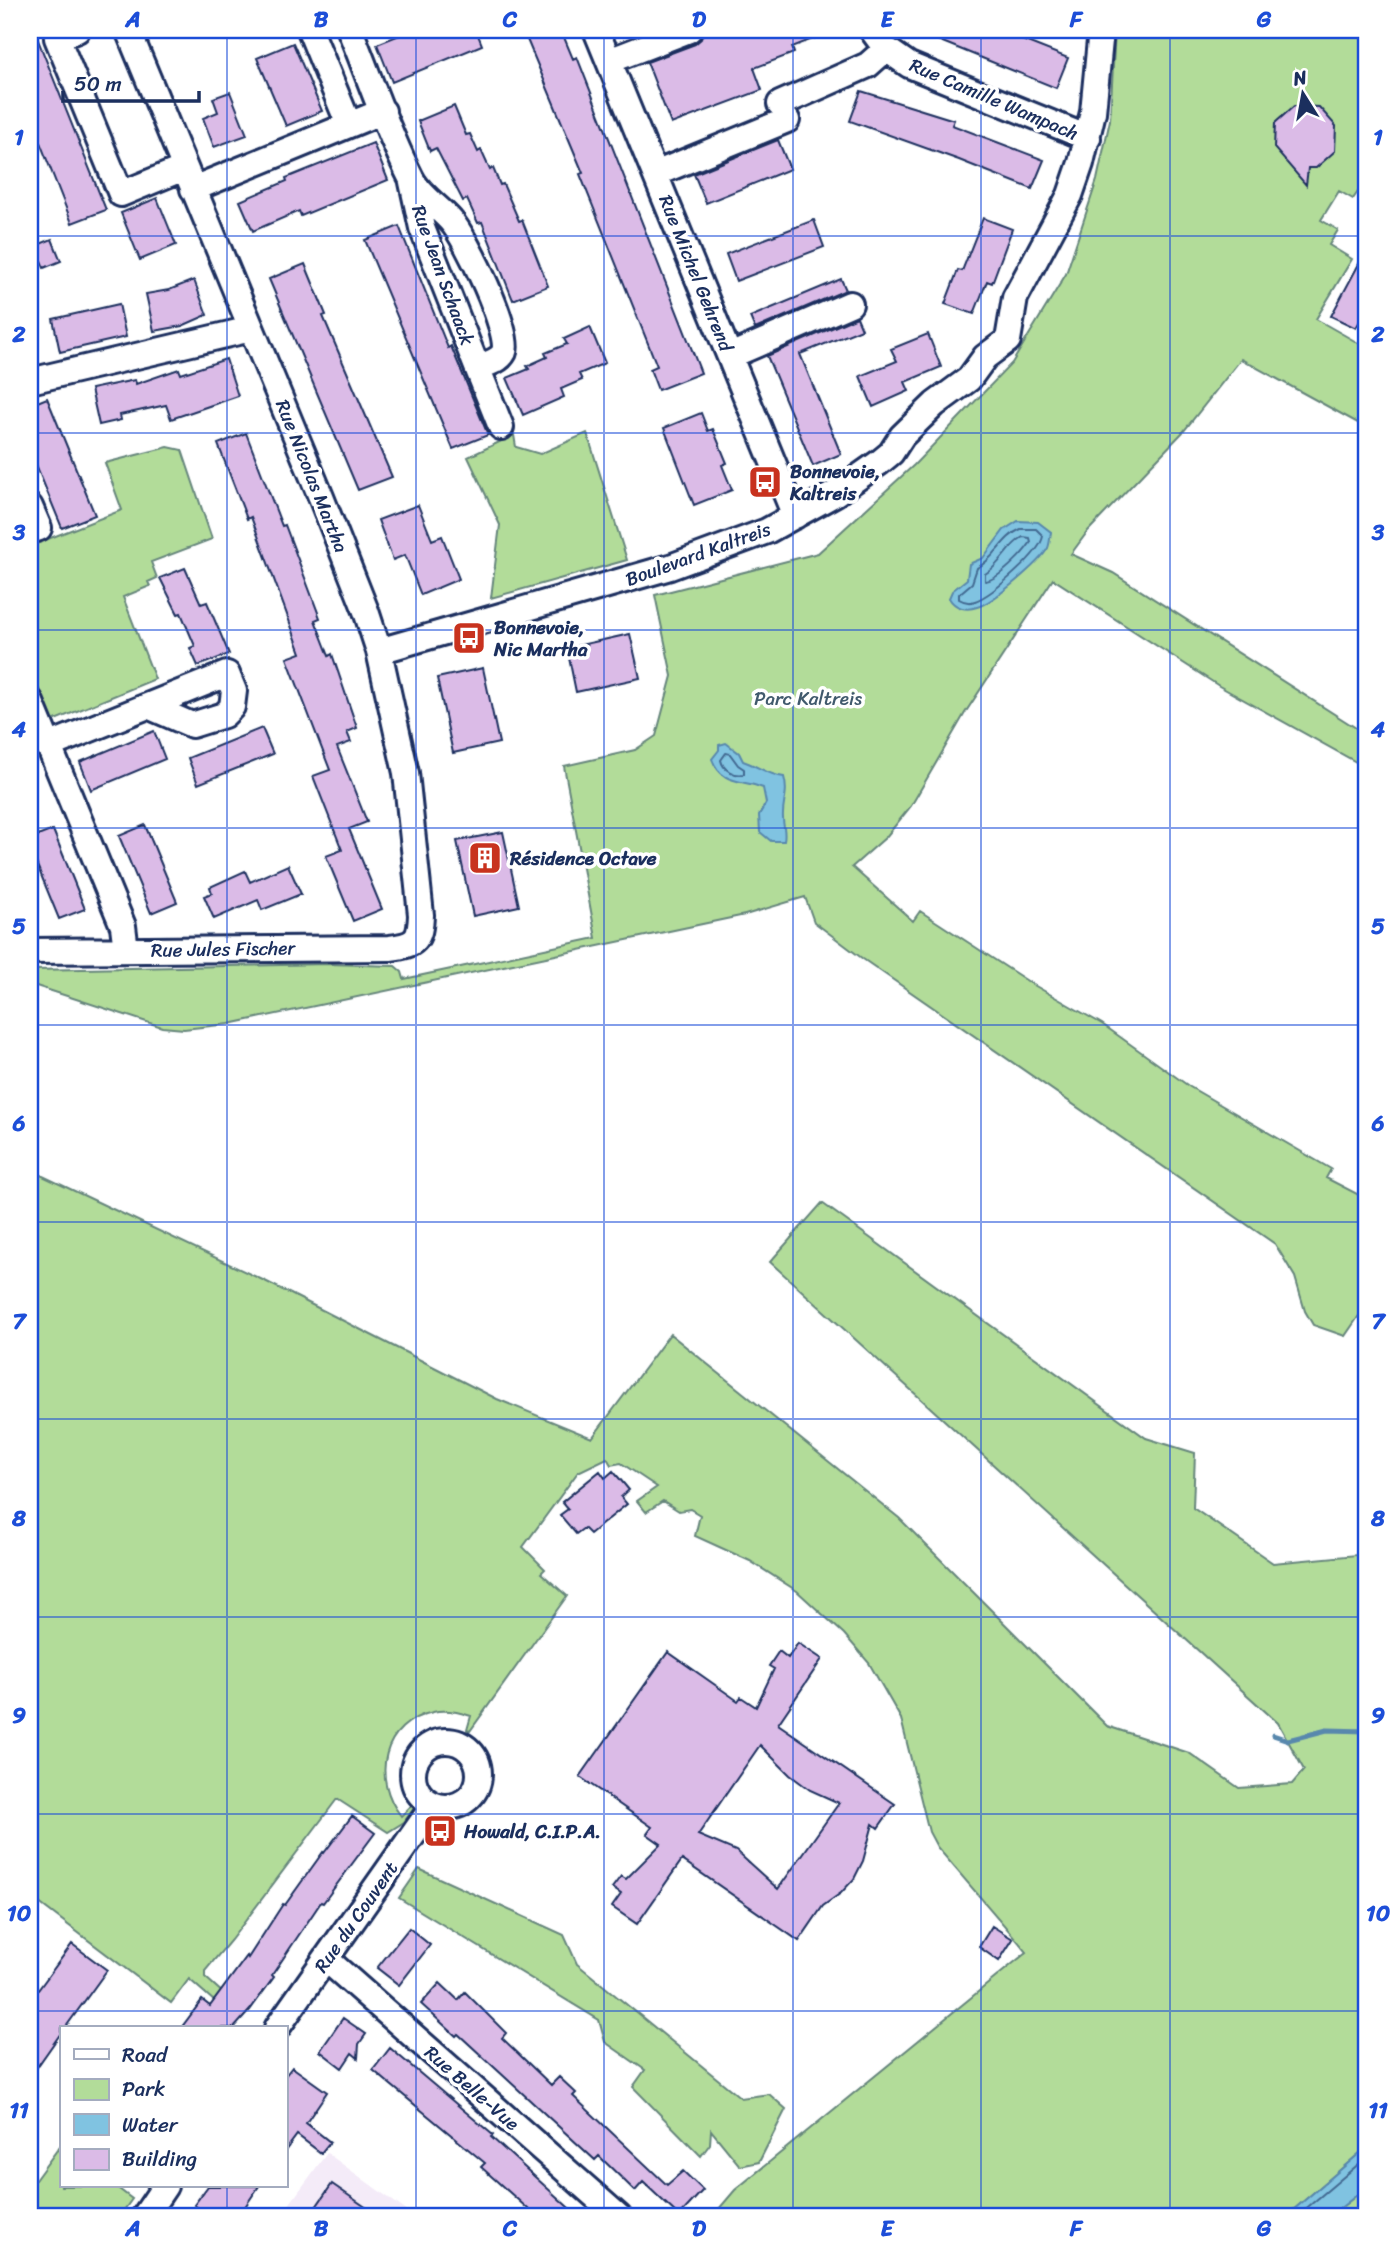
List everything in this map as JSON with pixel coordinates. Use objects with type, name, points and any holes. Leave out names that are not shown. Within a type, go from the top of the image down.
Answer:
[{"type":"street","points":[[77,30],[57,38],[121,194],[189,178],[349,125],[383,111]]},
{"type":"street","name":"Rue Nicolas Martha","points":[[128,30],[321,497],[379,651],[411,806],[421,915],[420,932],[415,942]]},
{"type":"street","points":[[343,30],[313,36],[349,125]]},
{"type":"street","name":"Rue Jean Schaack","points":[[350,30],[412,182],[422,228],[501,427]]},
{"type":"street","name":"Rue Michel Gehrend","points":[[596,30],[795,516]]},
{"type":"street","points":[[609,61],[689,30]]},
{"type":"street","name":"Boulevard Kaltreis","points":[[379,651],[670,567],[767,531],[836,494],[891,453],[902,436],[935,404],[969,380],[985,357],[1008,340],[1015,298],[1070,195],[1088,138],[1101,30]]},
{"type":"street","points":[[655,174],[783,112],[868,65],[879,40]]},
{"type":"street","name":"Rue Camille Wampach","points":[[879,40],[909,65],[1088,138]]},
{"type":"street","name":"Rue Jean Schaack","points":[[412,182],[452,222],[465,240],[500,322],[506,341],[505,350],[500,359],[477,367]]},
{"type":"street","points":[[730,356],[850,304]]},
{"type":"street","points":[[30,381],[251,329]]},
{"type":"street","points":[[30,507],[38,528],[30,531]]},
{"type":"street","points":[[30,700],[123,926],[126,950]]},
{"type":"street","points":[[48,746],[148,706]]},
{"type":"street","name":"Rue Jules Fischer","points":[[30,951],[390,947],[415,942]]},
{"type":"street","name":"Rue du Couvent","points":[[278,2026],[434,1805]]},
{"type":"street","name":"Rue Belle-Vue","points":[[326,1959],[619,2217]]},
{"type":"street","points":[[144,2217],[164,2188]]},
{"type":"shaded area","points":[[327,2153],[415,2217],[280,2217]]},
{"type":"green space","name":"Parc Kaltreis","points":[[1115,30],[1367,30],[1367,179],[1353,199],[1339,191],[1321,220],[1338,230],[1329,245],[1352,259],[1316,319],[1367,348],[1367,428],[1241,359],[1183,432],[1088,531],[1071,554],[1113,573],[1367,735],[1367,768],[1219,686],[1053,579],[965,713],[911,806],[886,837],[852,867],[913,921],[920,911],[1032,984],[1102,1024],[1190,1087],[1331,1169],[1326,1178],[1367,1199],[1367,1304],[1345,1336],[1313,1325],[1305,1311],[1295,1277],[1275,1244],[863,959],[814,922],[805,897],[745,915],[229,1024],[184,1029],[162,1027],[30,984],[34,970],[328,964],[395,966],[402,972],[404,979],[596,938],[564,766],[635,750],[656,736],[672,676],[655,595],[818,553],[914,465],[1012,363],[1066,274],[1097,180],[1110,120]]},
{"type":"green space","points":[[587,433],[627,560],[491,598],[500,525],[468,457],[514,435],[516,447],[540,454]]},
{"type":"green space","points":[[168,447],[182,450],[212,539],[151,562],[157,578],[148,582],[150,586],[123,597],[155,679],[48,723],[30,677],[30,546],[122,510],[105,463]]},
{"type":"green space","points":[[30,1170],[267,1282],[497,1399],[592,1438],[670,1334],[899,1518],[1107,1726],[1189,1753],[1239,1788],[1292,1784],[1304,1770],[1278,1723],[770,1262],[822,1203],[1146,1438],[1195,1453],[1193,1508],[1273,1563],[1367,1554],[1367,2147],[1285,2217],[712,2217],[735,2190],[1027,1952],[937,1847],[929,1832],[901,1719],[869,1663],[844,1634],[797,1591],[750,1561],[695,1536],[700,1515],[690,1509],[679,1511],[663,1501],[646,1512],[637,1501],[657,1487],[621,1463],[611,1465],[607,1458],[578,1472],[523,1547],[545,1569],[541,1573],[567,1596],[470,1731],[467,1730],[471,1716],[438,1711],[416,1718],[402,1728],[393,1740],[384,1769],[386,1785],[401,1816],[413,1804],[414,1808],[404,1822],[388,1832],[337,1799],[205,1971],[205,1977],[225,1995],[223,2009],[189,1979],[171,2003],[30,1896]]},
{"type":"green space","points":[[419,1869],[564,1935],[577,1964],[741,2098],[769,2094],[786,2109],[759,2162],[740,2166],[711,2130],[710,2144],[701,2156],[633,2087],[645,2070],[605,2042],[599,2020],[399,1898]]},
{"type":"green space","points":[[60,2146],[60,2188],[118,2188],[132,2199],[119,2217],[30,2217],[30,2187]]},
{"type":"green space","points":[[1367,2187],[1367,2217],[1329,2217]]},
{"type":"water","points":[[1018,521],[1038,522],[1051,532],[1049,546],[1043,554],[1016,581],[984,604],[969,609],[954,604],[949,598],[952,591],[967,579],[969,564],[983,558],[1004,530]]},
{"type":"water","points":[[726,743],[739,753],[743,761],[784,777],[784,841],[771,841],[760,832],[759,815],[766,803],[763,788],[726,777],[716,767],[712,759],[719,750],[719,745]]},
{"type":"water","points":[[1367,2147],[1367,2187],[1329,2217],[1285,2217]]},
{"type":"building","points":[[30,30],[34,30],[106,210],[72,223],[30,117]]},
{"type":"building","points":[[412,30],[476,30],[482,45],[392,82],[377,44]]},
{"type":"building","points":[[523,30],[561,30],[573,59],[577,57],[701,373],[658,390],[650,369],[657,366],[580,174],[583,173]]},
{"type":"building","points":[[704,30],[833,31],[792,47],[794,53],[754,68],[762,90],[671,124],[647,62],[695,44],[701,39]]},
{"type":"building","points":[[913,30],[997,30],[1068,58],[1056,88]]},
{"type":"building","points":[[293,43],[322,111],[286,126],[257,58]]},
{"type":"building","points":[[861,91],[954,120],[952,125],[1044,160],[1032,189],[850,121]]},
{"type":"building","points":[[230,92],[247,135],[214,147],[203,118],[218,112],[213,98]]},
{"type":"building","points":[[454,106],[466,135],[470,134],[490,170],[493,168],[519,221],[522,220],[548,286],[513,300],[482,222],[478,223],[467,199],[463,201],[436,148],[430,151],[418,121]]},
{"type":"building","points":[[1294,106],[1319,107],[1336,126],[1335,151],[1316,168],[1308,168],[1306,185],[1274,148],[1275,123]]},
{"type":"building","points":[[778,140],[790,169],[706,203],[694,174]]},
{"type":"building","points":[[373,143],[388,180],[301,216],[299,211],[253,231],[240,201],[287,181],[286,178]]},
{"type":"building","points":[[157,198],[176,245],[140,260],[121,213]]},
{"type":"building","points":[[983,218],[1012,229],[992,283],[987,281],[974,314],[945,304],[958,270],[962,271]]},
{"type":"building","points":[[814,220],[824,247],[736,281],[726,254]]},
{"type":"building","points":[[399,226],[448,348],[451,346],[488,435],[453,449],[365,240]]},
{"type":"building","points":[[52,239],[61,261],[44,268],[35,246]]},
{"type":"building","points":[[1367,249],[1367,308],[1356,328],[1331,316]]},
{"type":"building","points":[[305,264],[326,315],[323,316],[392,477],[358,490],[269,279]]},
{"type":"building","points":[[841,279],[846,290],[755,329],[750,317]]},
{"type":"building","points":[[194,280],[207,315],[182,326],[154,331],[146,294],[169,290]]},
{"type":"building","points":[[119,304],[126,337],[60,352],[53,319]]},
{"type":"building","points":[[857,317],[862,329],[800,354],[841,454],[813,466],[767,356]]},
{"type":"building","points":[[590,327],[605,363],[579,374],[582,380],[561,389],[564,397],[523,415],[507,378],[529,369],[527,366],[547,357],[545,353],[567,344],[564,339]]},
{"type":"building","points":[[928,334],[941,367],[905,382],[909,391],[873,407],[860,376],[897,361],[891,349]]},
{"type":"building","points":[[226,359],[238,396],[171,419],[166,405],[120,415],[121,420],[99,425],[91,389],[135,380],[136,384],[179,369],[181,374]]},
{"type":"building","points":[[47,398],[95,515],[62,528],[30,450],[30,405]]},
{"type":"building","points":[[701,413],[708,431],[713,429],[727,463],[722,465],[732,490],[694,505],[664,428]]},
{"type":"building","points":[[246,433],[320,618],[315,620],[329,656],[332,654],[357,728],[347,732],[351,742],[337,747],[367,822],[349,829],[382,909],[353,921],[326,856],[342,850],[313,776],[330,770],[287,658],[301,653],[251,517],[247,519],[218,444]]},
{"type":"building","points":[[418,505],[432,540],[442,536],[459,579],[421,595],[405,555],[393,560],[378,520]]},
{"type":"building","points":[[185,568],[201,604],[207,602],[229,654],[198,666],[190,648],[195,646],[181,613],[178,614],[160,578]]},
{"type":"building","points":[[630,634],[640,678],[576,692],[567,648]]},
{"type":"building","points":[[483,668],[499,743],[453,753],[437,678]]},
{"type":"building","points":[[262,728],[273,754],[198,784],[188,758]]},
{"type":"building","points":[[154,731],[165,759],[91,790],[80,762]]},
{"type":"building","points":[[145,825],[177,902],[151,913],[119,836]]},
{"type":"building","points":[[53,830],[85,909],[59,919],[30,848],[30,839]]},
{"type":"building","name":"Résidence Octave","points":[[503,832],[519,906],[473,916],[457,841]]},
{"type":"building","points":[[288,865],[301,894],[262,910],[258,900],[214,919],[204,896],[212,893],[210,887],[245,871],[250,882]]},
{"type":"building","points":[[600,1471],[605,1478],[613,1471],[629,1490],[621,1497],[627,1504],[590,1534],[584,1528],[576,1534],[560,1515],[568,1509],[562,1502]]},
{"type":"building","points":[[798,1643],[822,1659],[778,1724],[895,1804],[878,1828],[873,1824],[863,1861],[854,1879],[823,1906],[799,1941],[682,1860],[637,1924],[612,1907],[621,1894],[612,1888],[621,1876],[626,1879],[661,1844],[647,1834],[652,1827],[580,1777],[668,1652],[738,1701],[741,1697],[756,1707],[774,1669],[769,1666],[779,1651],[788,1658]],"holes":[[[760,1745],[790,1775],[810,1790],[839,1803],[778,1889],[736,1851],[698,1835]]]},
{"type":"building","points":[[352,1816],[375,1833],[323,1903],[321,1902],[272,1975],[274,1977],[236,2026],[182,2026],[202,2000],[210,2006],[247,1956],[248,1958],[283,1904],[285,1905]]},
{"type":"building","points":[[992,1926],[1013,1939],[999,1961],[979,1947]]},
{"type":"building","points":[[409,1928],[430,1945],[399,1985],[377,1968]]},
{"type":"building","points":[[72,1944],[107,1970],[66,2026],[60,2026],[60,2034],[30,2077],[30,2001]]},
{"type":"building","points":[[440,1983],[458,2000],[465,1992],[506,2033],[502,2038],[551,2085],[559,2077],[576,2093],[573,2096],[667,2185],[683,2171],[703,2190],[679,2216],[643,2182],[635,2191],[599,2156],[595,2160],[458,2034],[456,2036],[421,2004]]},
{"type":"building","points":[[343,2018],[366,2034],[359,2044],[358,2058],[352,2053],[342,2068],[320,2051]]},
{"type":"building","points":[[390,2048],[493,2135],[491,2137],[579,2217],[537,2217],[481,2167],[485,2163],[373,2070]]},
{"type":"building","points":[[292,2067],[327,2092],[306,2123],[330,2142],[321,2153],[297,2135],[287,2148],[287,2073]]},
{"type":"building","points":[[332,2184],[380,2217],[309,2217]]},
{"type":"building","points":[[207,2188],[258,2188],[238,2217],[212,2217],[194,2205]]},
{"type":"waterway","points":[[1273,1735],[1288,1740],[1327,1730],[1367,1731]]},
{"type":"place","name":"Bonnevoie, Kaltreis","points":[[765,482]]},
{"type":"place","name":"Bonnevoie, Nic Martha","points":[[469,638]]},
{"type":"place","name":"Résidence Octave","points":[[485,858]]},
{"type":"place","name":"Howald, C.I.P.A.","points":[[440,1831]]}]
